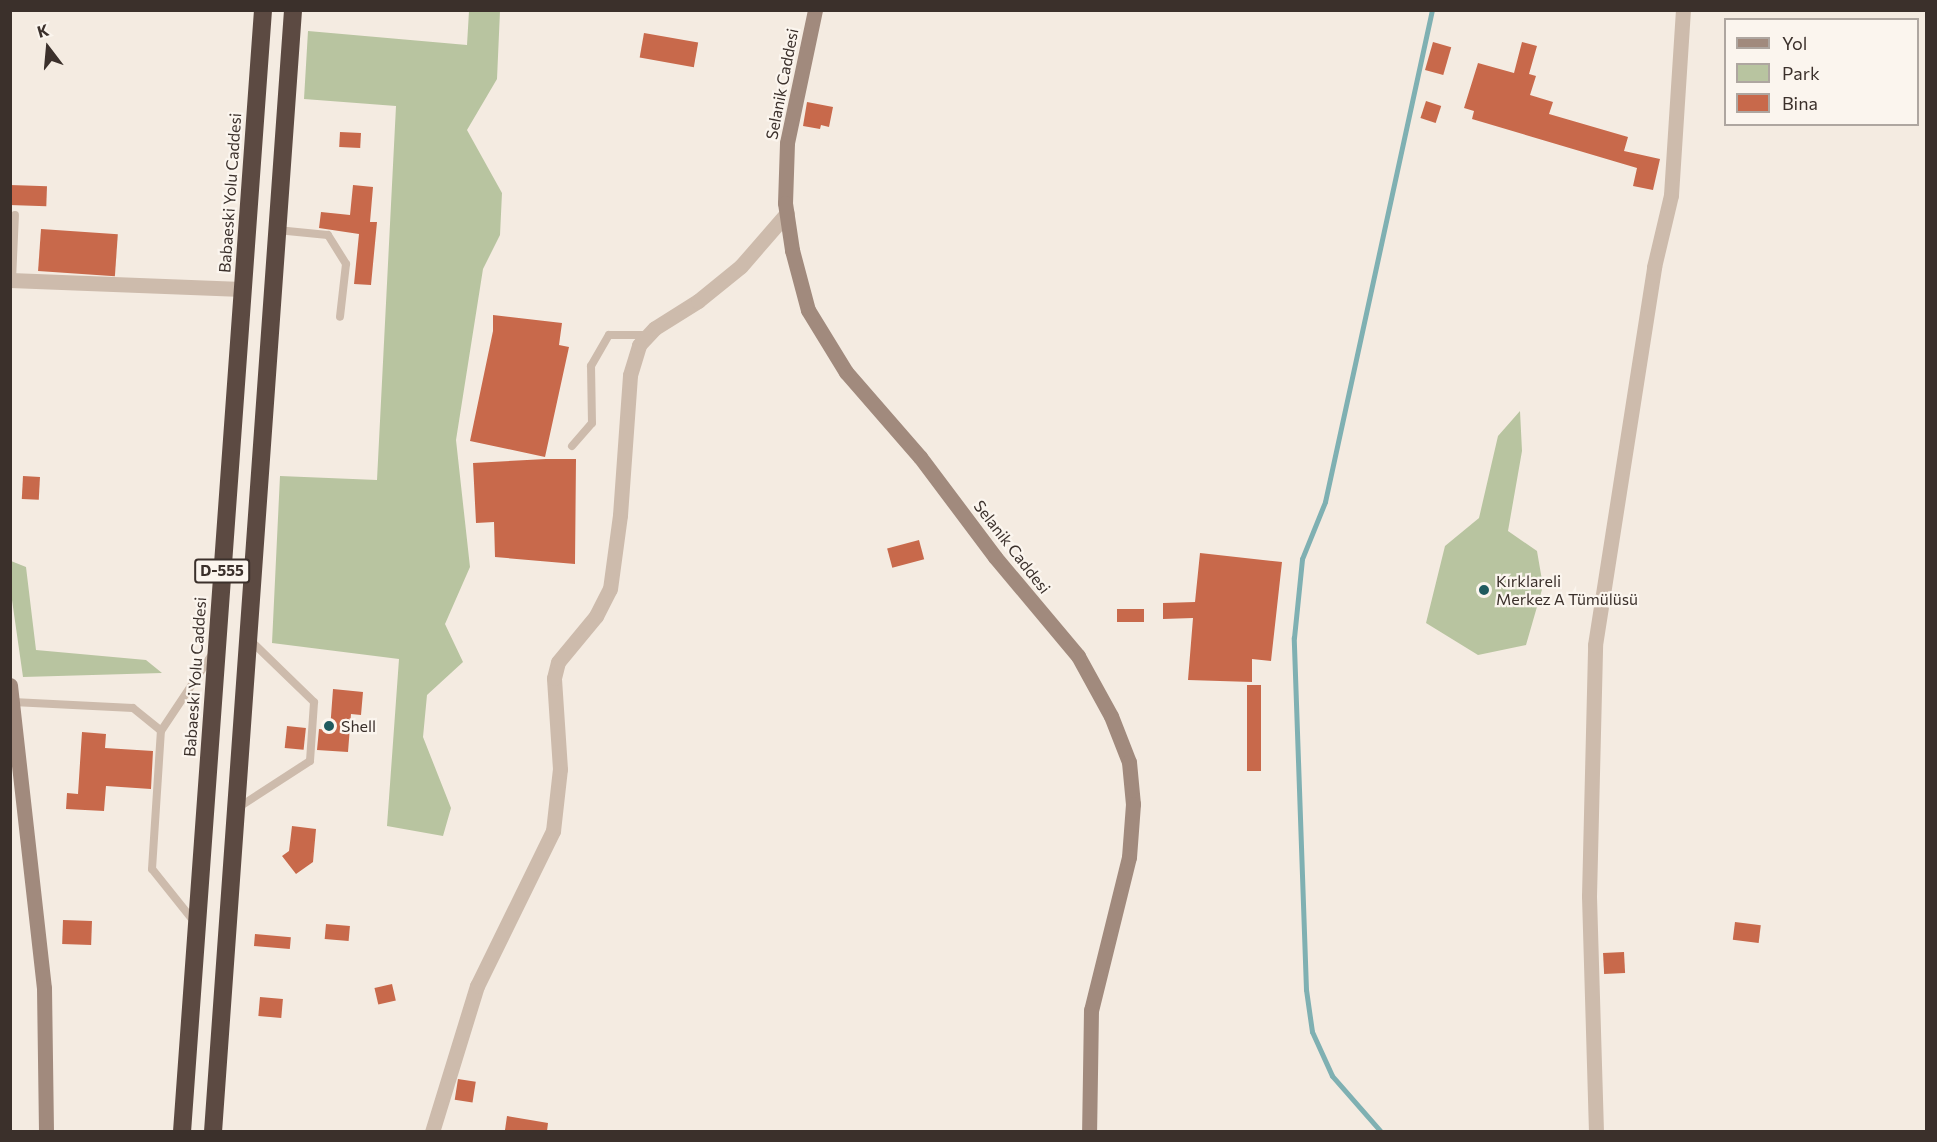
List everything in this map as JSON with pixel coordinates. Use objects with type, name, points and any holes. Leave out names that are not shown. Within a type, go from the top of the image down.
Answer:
[{"type":"highway","name":"Babaeski Yolu Caddesi","points":[[183,1131],[263,10]]},
{"type":"highway","name":"D-555","points":[[213,1131],[293,10]]},
{"type":"street","name":"Selanik Caddesi","points":[[815,10],[787,143],[787,213],[792,250],[808,310],[846,372],[920,457],[995,557],[1078,656],[1111,716],[1129,762],[1133,804],[1129,857],[1091,1010],[1089,1131]]},
{"type":"street","points":[[1596,1131],[1589,896],[1595,645],[1654,267],[1671,195],[1683,10]]},
{"type":"street","points":[[432,1131],[477,986],[553,831],[560,769],[554,678],[558,662],[583,635],[610,590],[619,525],[630,375],[639,345],[648,335],[741,266],[787,213]]},
{"type":"street","points":[[11,280],[242,289]]},
{"type":"street","points":[[10,685],[44,988],[46,1131]]},
{"type":"lane","points":[[11,280],[15,215]]},
{"type":"lane","points":[[277,230],[328,235],[346,264],[340,317]]},
{"type":"lane","points":[[572,446],[592,423],[591,366],[609,335],[648,335]]},
{"type":"lane","points":[[236,809],[310,761],[314,702],[248,638]]},
{"type":"lane","points":[[197,925],[152,869],[161,731],[216,648]]},
{"type":"lane","points":[[13,702],[133,708],[161,731]]},
{"type":"green space","points":[[469,11],[500,11],[497,79],[467,130],[502,193],[500,235],[483,269],[456,440],[470,567],[445,624],[463,662],[427,695],[423,737],[451,808],[443,836],[387,826],[399,659],[272,643],[280,476],[377,480],[396,106],[304,99],[308,31],[467,45]]},
{"type":"green space","points":[[1520,411],[1522,451],[1508,531],[1537,551],[1543,586],[1526,645],[1478,655],[1426,623],[1445,546],[1479,518],[1498,436]]},
{"type":"green space","points":[[11,561],[26,567],[36,650],[146,660],[162,673],[23,677],[11,593]]},
{"type":"building","points":[[644,33],[698,43],[694,67],[640,58]]},
{"type":"building","points":[[1433,42],[1451,47],[1443,75],[1425,70]]},
{"type":"building","points":[[1522,42],[1537,46],[1529,74],[1536,76],[1530,95],[1553,102],[1549,114],[1628,137],[1624,151],[1660,159],[1653,190],[1633,186],[1637,168],[1472,119],[1474,111],[1464,108],[1478,63],[1514,73]]},
{"type":"building","points":[[1426,101],[1441,106],[1436,123],[1420,118]]},
{"type":"building","points":[[807,102],[833,107],[829,127],[821,125],[820,129],[803,126]]},
{"type":"building","points":[[340,132],[361,133],[360,148],[339,147]]},
{"type":"building","points":[[10,185],[47,186],[46,206],[10,205]]},
{"type":"building","points":[[353,185],[373,187],[370,222],[377,222],[371,285],[354,284],[359,234],[319,228],[321,212],[350,215]]},
{"type":"building","points":[[41,229],[118,234],[115,276],[38,271]]},
{"type":"building","points":[[493,315],[562,323],[559,345],[569,347],[545,457],[470,441],[493,331]]},
{"type":"building","points":[[576,459],[575,564],[495,557],[494,522],[476,523],[473,463]]},
{"type":"building","points":[[23,476],[40,477],[39,500],[22,499]]},
{"type":"building","points":[[919,540],[924,559],[892,568],[887,549]]},
{"type":"building","points":[[1200,553],[1282,562],[1271,661],[1252,659],[1252,682],[1188,680],[1193,618],[1163,619],[1163,603],[1195,602]]},
{"type":"building","points":[[1117,609],[1144,609],[1144,622],[1117,622]]},
{"type":"building","points":[[1247,685],[1261,685],[1261,771],[1247,771]]},
{"type":"building","points":[[333,689],[363,692],[361,715],[351,714],[348,752],[317,750],[319,729],[330,730]]},
{"type":"building","points":[[287,726],[306,728],[304,750],[285,748]]},
{"type":"building","points":[[82,732],[106,734],[105,748],[153,751],[151,789],[106,786],[104,811],[66,809],[67,793],[78,794]]},
{"type":"building","points":[[292,826],[316,829],[313,862],[296,874],[282,856],[289,851]]},
{"type":"building","points":[[63,920],[92,921],[91,945],[62,944]]},
{"type":"building","points":[[1735,922],[1761,925],[1759,943],[1733,940]]},
{"type":"building","points":[[326,924],[350,926],[349,941],[325,939]]},
{"type":"building","points":[[255,934],[291,937],[290,949],[254,946]]},
{"type":"building","points":[[1624,952],[1625,973],[1604,974],[1603,953]]},
{"type":"building","points":[[392,984],[396,1001],[378,1005],[374,988]]},
{"type":"building","points":[[260,997],[283,999],[281,1018],[258,1016]]},
{"type":"building","points":[[458,1079],[476,1082],[472,1103],[455,1100]]},
{"type":"building","points":[[507,1116],[548,1123],[547,1131],[505,1130]]},
{"type":"waterway","points":[[1381,1132],[1332,1076],[1312,1032],[1306,990],[1294,638],[1302,559],[1325,502],[1432,10]]},
{"type":"place","name":"Kırklareli Merkez A Tümülüsü","points":[[1484,590]]},
{"type":"place","name":"Shell","points":[[329,726]]}]
